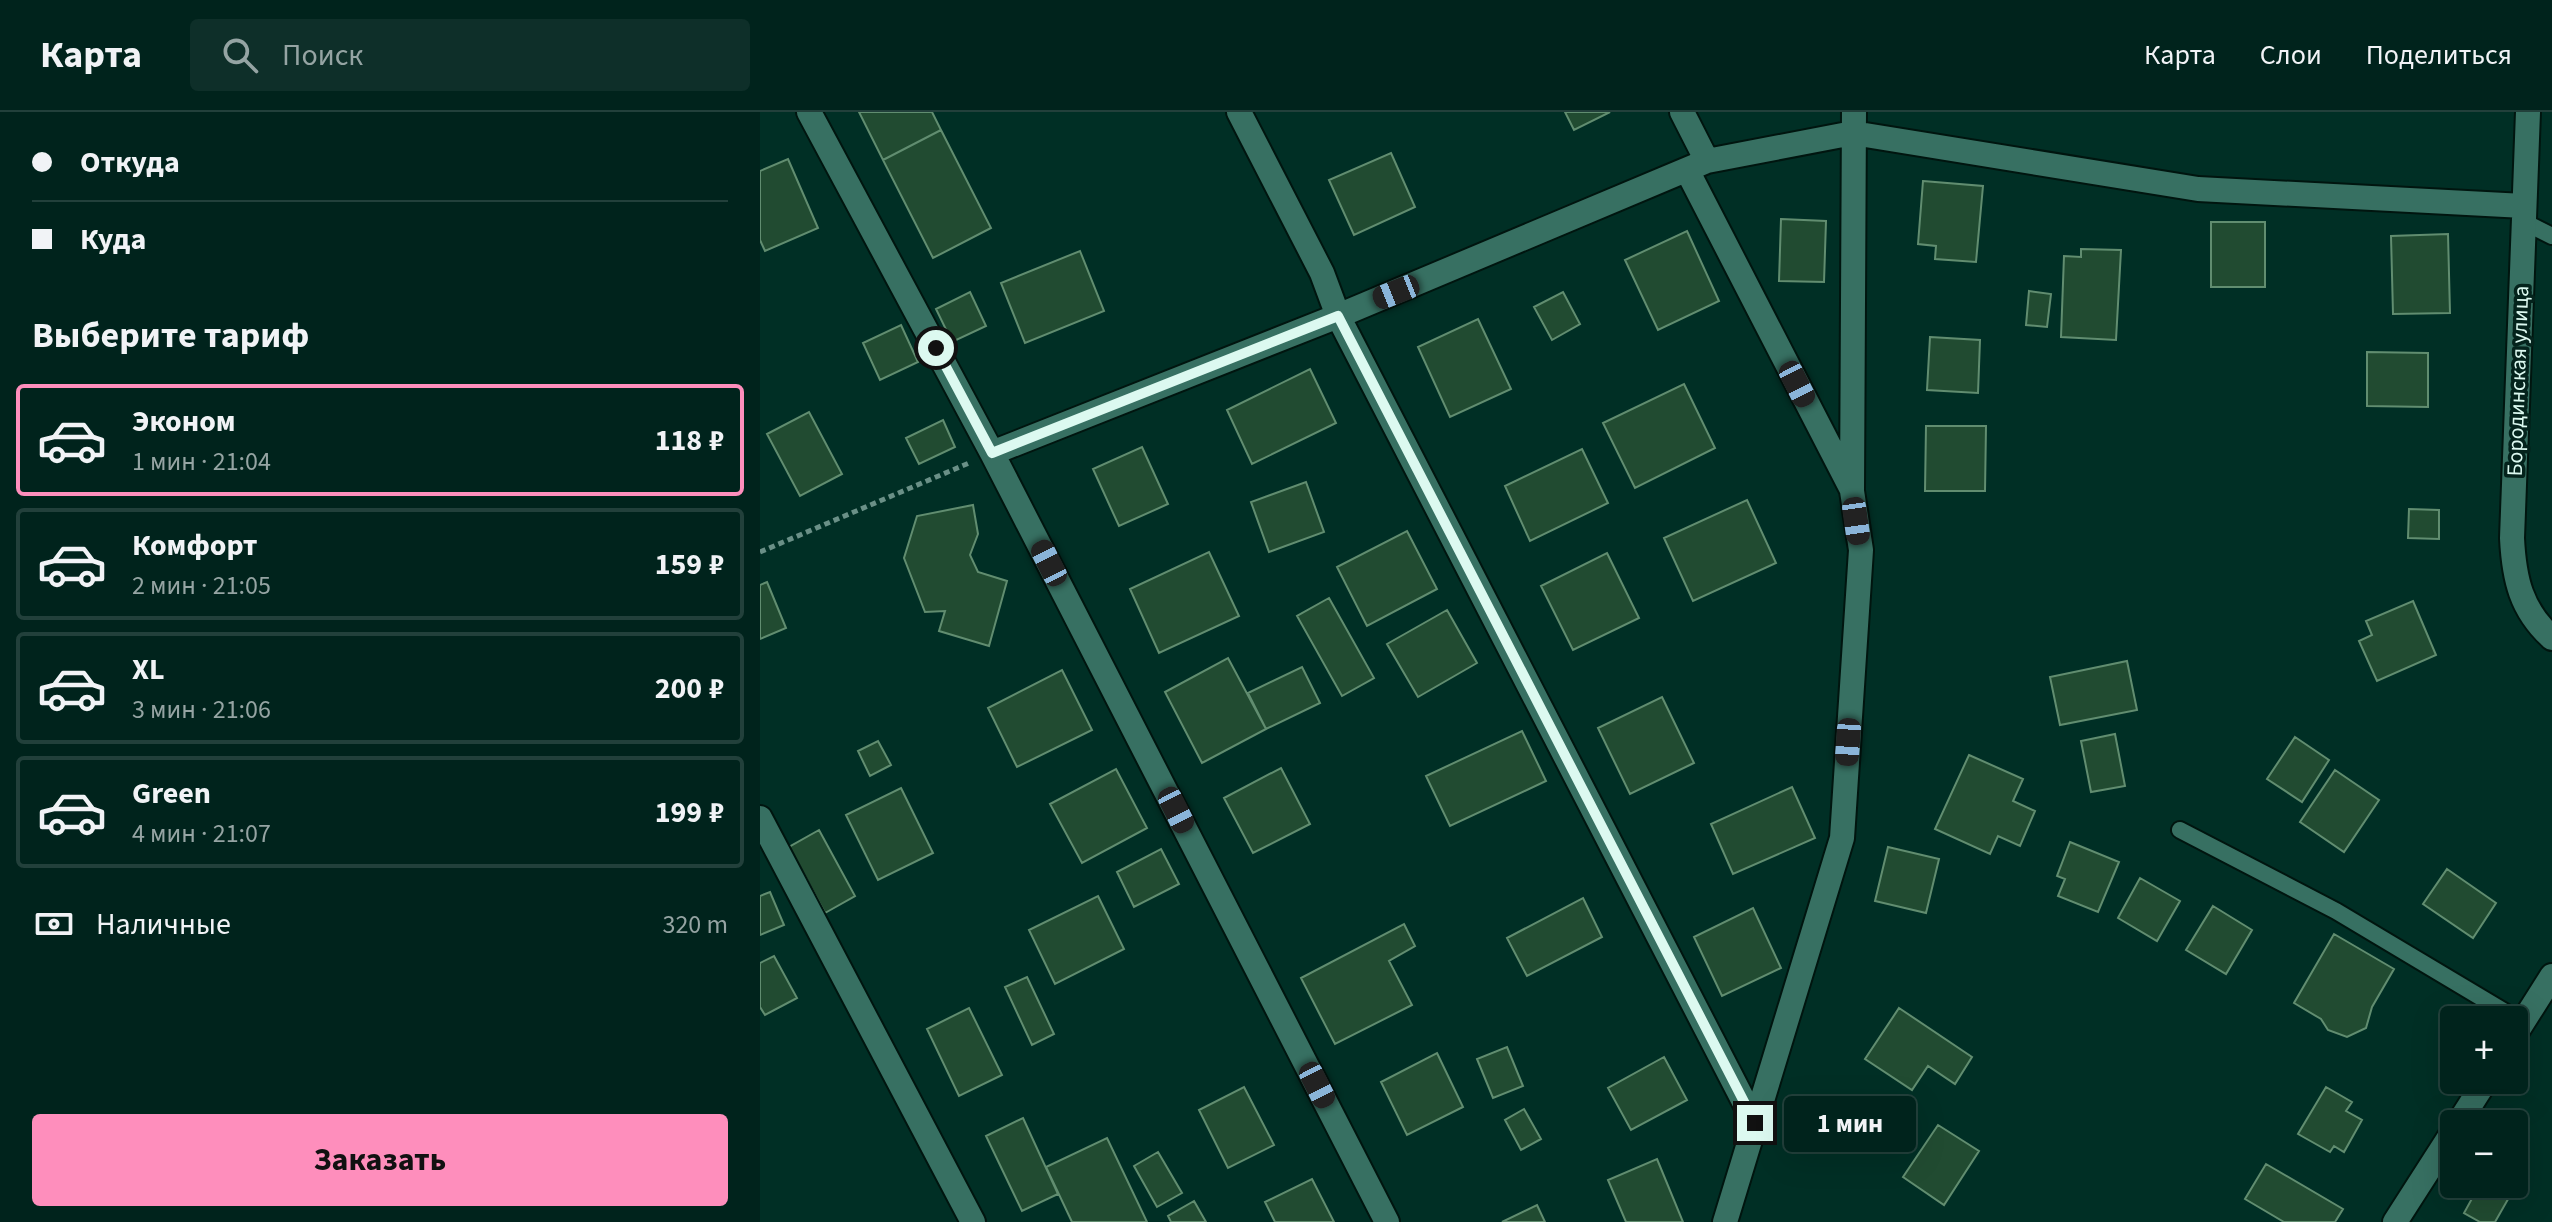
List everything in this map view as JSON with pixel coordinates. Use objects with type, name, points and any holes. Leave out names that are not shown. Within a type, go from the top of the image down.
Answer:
[{"type":"street","points":[[809,112],[992,453],[1387,1222]]},
{"type":"street","points":[[1239,112],[1322,273],[1338,316],[1755,1123]]},
{"type":"street","points":[[1682,112],[1697,165],[1852,491]]},
{"type":"street","name":"Бородинская улица","points":[[2528,112],[2512,538],[2514,578],[2527,612],[2552,638]]},
{"type":"street","points":[[992,453],[1338,316],[1697,165],[1853,122],[2198,189],[2524,214]]},
{"type":"street","points":[[1725,1222],[1842,838],[1861,550],[1852,491],[1853,122]]},
{"type":"street","points":[[760,818],[973,1222]]},
{"type":"street","points":[[2528,1013],[2552,976]]},
{"type":"street","points":[[2395,1222],[2440,1152]]},
{"type":"lane","points":[[2524,214],[2552,236]]},
{"type":"lane","points":[[2180,830],[2336,911],[2483,1006]]},
{"type":"path","points":[[760,552],[992,453]]},
{"type":"building","points":[[859,112],[932,112],[941,130],[883,160]]},
{"type":"building","points":[[1565,112],[1610,112],[1574,130]]},
{"type":"building","points":[[941,130],[991,228],[933,258],[883,160]]},
{"type":"building","points":[[1391,153],[1415,207],[1354,235],[1329,180]]},
{"type":"building","points":[[788,159],[818,228],[765,251],[760,240],[760,171]]},
{"type":"building","points":[[1923,181],[1983,186],[1976,262],[1935,259],[1936,246],[1918,244]]},
{"type":"building","points":[[1781,219],[1826,221],[1824,282],[1779,281]]},
{"type":"building","points":[[2211,222],[2265,222],[2265,287],[2211,287]]},
{"type":"building","points":[[1687,231],[1719,301],[1658,330],[1625,260]]},
{"type":"building","points":[[2448,234],[2450,313],[2393,314],[2391,236]]},
{"type":"building","points":[[2081,249],[2121,250],[2116,340],[2061,337],[2064,256],[2081,257]]},
{"type":"building","points":[[1080,251],[1104,311],[1025,343],[1001,283]]},
{"type":"building","points":[[2029,291],[2051,294],[2047,327],[2026,325]]},
{"type":"building","points":[[970,292],[986,326],[952,342],[936,309]]},
{"type":"building","points":[[1563,292],[1580,324],[1552,340],[1534,307]]},
{"type":"building","points":[[1478,319],[1511,389],[1450,417],[1418,347]]},
{"type":"building","points":[[901,325],[918,362],[880,380],[863,343]]},
{"type":"building","points":[[1930,337],[1980,340],[1978,393],[1927,390]]},
{"type":"building","points":[[2367,352],[2428,353],[2428,407],[2367,406]]},
{"type":"building","points":[[1310,369],[1336,423],[1252,464],[1227,410]]},
{"type":"building","points":[[1684,384],[1715,448],[1635,488],[1603,423]]},
{"type":"building","points":[[809,412],[842,474],[800,496],[767,434]]},
{"type":"building","points":[[943,420],[955,447],[919,464],[906,438]]},
{"type":"building","points":[[1926,426],[1986,426],[1985,491],[1925,491]]},
{"type":"building","points":[[1142,447],[1168,504],[1119,526],[1093,469]]},
{"type":"building","points":[[1582,449],[1608,503],[1530,541],[1505,486]]},
{"type":"building","points":[[1306,482],[1324,532],[1269,552],[1251,502]]},
{"type":"building","points":[[1747,500],[1776,563],[1693,601],[1664,538]]},
{"type":"building","points":[[973,505],[978,534],[970,555],[978,572],[1007,581],[989,646],[939,631],[945,611],[925,612],[904,558],[917,516]]},
{"type":"building","points":[[2409,509],[2439,510],[2439,539],[2408,538]]},
{"type":"building","points":[[1407,531],[1437,589],[1367,626],[1337,567]]},
{"type":"building","points":[[1209,552],[1239,616],[1159,653],[1130,589]]},
{"type":"building","points":[[1607,553],[1639,618],[1573,650],[1541,586]]},
{"type":"building","points":[[767,582],[786,628],[760,639],[760,585]]},
{"type":"building","points":[[1329,598],[1374,678],[1342,696],[1297,616]]},
{"type":"building","points":[[2413,601],[2436,655],[2377,681],[2359,641],[2372,635],[2366,621]]},
{"type":"building","points":[[1447,610],[1477,663],[1418,697],[1387,644]]},
{"type":"building","points":[[1228,658],[1266,729],[1202,763],[1165,692]]},
{"type":"building","points":[[2127,661],[2137,710],[2060,725],[2050,677]]},
{"type":"building","points":[[1302,667],[1320,703],[1266,729],[1248,693]]},
{"type":"building","points":[[1062,670],[1092,730],[1017,767],[988,708]]},
{"type":"building","points":[[1662,697],[1694,763],[1630,794],[1598,728]]},
{"type":"building","points":[[1522,731],[1546,781],[1450,826],[1426,776]]},
{"type":"building","points":[[2115,734],[2125,786],[2091,792],[2081,741]]},
{"type":"building","points":[[2295,737],[2329,760],[2302,802],[2267,779]]},
{"type":"building","points":[[878,741],[891,765],[870,776],[858,751]]},
{"type":"building","points":[[1969,755],[2023,779],[2013,801],[2035,811],[2020,846],[1998,836],[1990,854],[1935,829]]},
{"type":"building","points":[[1281,768],[1310,824],[1253,853],[1224,798]]},
{"type":"building","points":[[1116,769],[1147,828],[1082,863],[1050,804]]},
{"type":"building","points":[[2335,770],[2379,800],[2344,852],[2300,822]]},
{"type":"building","points":[[1792,787],[1815,838],[1733,874],[1711,824]]},
{"type":"building","points":[[901,788],[933,853],[878,880],[846,815]]},
{"type":"building","points":[[819,830],[855,896],[825,913],[789,847]]},
{"type":"building","points":[[2070,842],[2119,862],[2098,912],[2058,896],[2065,879],[2057,876]]},
{"type":"building","points":[[1888,847],[1939,859],[1926,913],[1875,901]]},
{"type":"building","points":[[1161,849],[1179,884],[1134,907],[1117,872]]},
{"type":"building","points":[[2447,869],[2496,903],[2473,938],[2423,904]]},
{"type":"building","points":[[2140,878],[2180,901],[2157,941],[2118,918]]},
{"type":"building","points":[[770,892],[784,925],[760,935],[760,896]]},
{"type":"building","points":[[1098,896],[1124,949],[1055,984],[1029,930]]},
{"type":"building","points":[[1583,898],[1602,937],[1527,976],[1507,938]]},
{"type":"building","points":[[2213,906],[2252,930],[2226,974],[2186,950]]},
{"type":"building","points":[[1753,908],[1781,968],[1722,996],[1694,937]]},
{"type":"building","points":[[1404,924],[1415,946],[1389,961],[1412,1005],[1335,1044],[1301,978]]},
{"type":"building","points":[[2334,934],[2394,969],[2372,1007],[2366,1028],[2347,1037],[2328,1030],[2321,1019],[2294,1003]]},
{"type":"building","points":[[774,956],[797,998],[765,1015],[760,1007],[760,963]]},
{"type":"building","points":[[1027,977],[1054,1034],[1032,1045],[1005,987]]},
{"type":"building","points":[[969,1008],[1002,1075],[959,1096],[927,1029]]},
{"type":"building","points":[[1899,1008],[1972,1057],[1955,1084],[1928,1066],[1912,1090],[1865,1059]]},
{"type":"building","points":[[1507,1047],[1523,1086],[1493,1098],[1477,1059]]},
{"type":"building","points":[[1437,1053],[1463,1107],[1407,1135],[1381,1082]]},
{"type":"building","points":[[1664,1057],[1687,1100],[1631,1130],[1608,1088]]},
{"type":"building","points":[[1244,1087],[1274,1145],[1228,1168],[1199,1110]]},
{"type":"building","points":[[2326,1087],[2352,1102],[2346,1111],[2362,1120],[2344,1152],[2334,1146],[2330,1152],[2298,1134]]},
{"type":"building","points":[[1524,1109],[1541,1139],[1521,1150],[1505,1120]]},
{"type":"building","points":[[1023,1118],[1058,1194],[1022,1211],[986,1136]]},
{"type":"building","points":[[1938,1125],[1979,1151],[1944,1205],[1903,1177]]},
{"type":"building","points":[[1107,1138],[1147,1222],[1072,1222],[1046,1167]]},
{"type":"building","points":[[1158,1152],[1182,1193],[1157,1207],[1134,1166]]},
{"type":"building","points":[[1657,1159],[1683,1222],[1626,1222],[1608,1180]]},
{"type":"building","points":[[2266,1164],[2343,1209],[2335,1222],[2284,1222],[2245,1199]]},
{"type":"building","points":[[1312,1179],[1334,1222],[1275,1222],[1265,1202]]},
{"type":"building","points":[[2472,1198],[2509,1198],[2495,1222],[2480,1222],[2464,1213]]},
{"type":"building","points":[[1194,1201],[1206,1222],[1171,1222],[1168,1216]]},
{"type":"building","points":[[1537,1205],[1545,1222],[1502,1222]]},
{"type":"route","points":[[936,348],[992,453],[1338,316],[1755,1123]]}]
